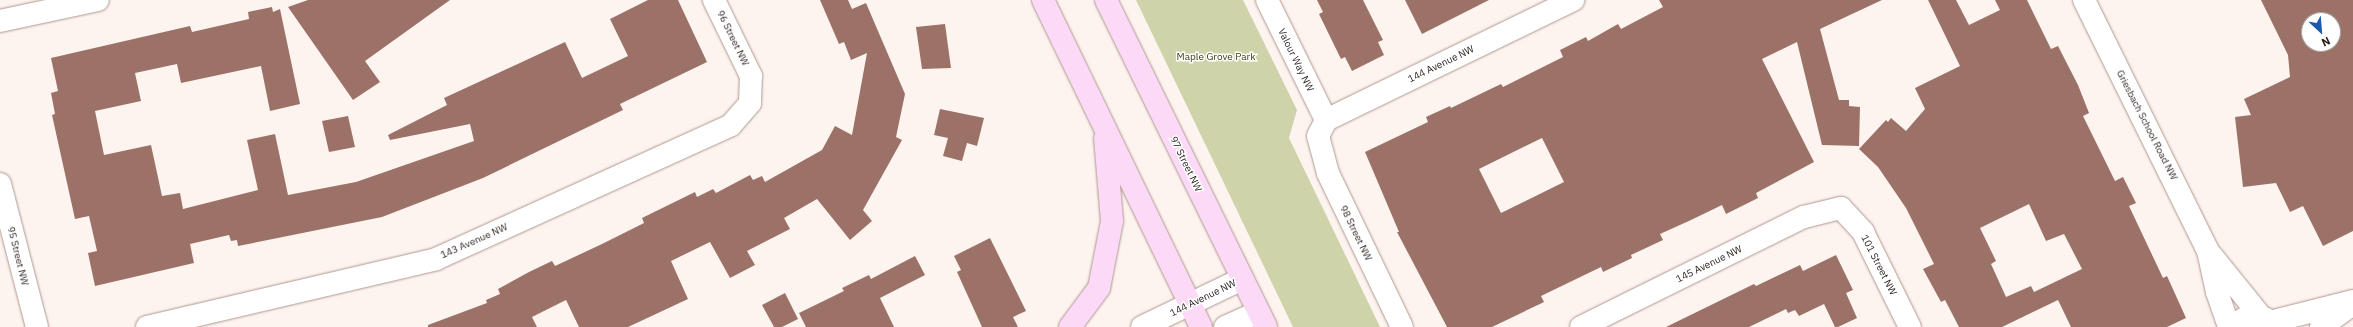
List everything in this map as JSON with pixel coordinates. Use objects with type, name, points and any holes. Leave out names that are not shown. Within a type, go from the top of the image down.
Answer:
[{"type":"main road","points":[[1043,0],[1201,327]]},
{"type":"main road","name":"97 Street NW","points":[[1106,0],[1262,319]]},
{"type":"main road","points":[[1070,327],[1099,288],[1112,222],[1104,127]]},
{"type":"street","points":[[0,21],[98,0]]},
{"type":"street","name":"96 Street NW","points":[[714,0],[751,76]]},
{"type":"street","name":"Valour Way NW","points":[[1267,0],[1322,128]]},
{"type":"street","name":"144 Avenue NW","points":[[1322,128],[1573,0]]},
{"type":"street","name":"Griesbach School Road NW","points":[[2084,0],[2208,251],[2217,292],[2230,327]]},
{"type":"street","name":"143 Avenue NW","points":[[147,327],[436,258],[731,125],[750,103],[751,76]]},
{"type":"street","name":"98 Street NW","points":[[1322,128],[1328,174],[1402,327]]},
{"type":"street","name":"95 Street NW","points":[[0,184],[37,327]]},
{"type":"street","name":"145 Avenue NW","points":[[1581,327],[1804,218],[1841,208]]},
{"type":"street","name":"101 Street NW","points":[[1841,208],[1863,232],[1910,327]]},
{"type":"street","name":"Griesbach School Road NW","points":[[2208,251],[2270,322]]},
{"type":"street","name":"144 Avenue NW","points":[[1142,327],[1191,305],[1242,279]]},
{"type":"street","points":[[2230,327],[2248,316],[2270,322],[2353,302]]},
{"type":"street","points":[[2322,327],[2353,302]]},
{"type":"street","points":[[1225,327],[1262,319]]},
{"type":"green space","name":"Maple Grove Park","points":[[1136,0],[1243,0],[1297,110],[1289,138],[1380,327],[1293,327]]},
{"type":"building","points":[[308,0],[450,0],[365,61],[380,82],[353,100],[288,7]]},
{"type":"building","points":[[648,0],[678,0],[707,62],[620,104],[623,110],[483,178],[382,217],[238,246],[237,240],[231,241],[229,235],[190,244],[194,263],[95,286],[88,253],[97,251],[89,216],[75,219],[52,115],[55,114],[51,93],[58,91],[51,58],[190,26],[192,32],[249,19],[248,12],[272,7],[273,12],[280,9],[300,104],[270,111],[261,66],[181,83],[177,64],[135,73],[141,101],[95,111],[104,155],[151,145],[162,196],[180,193],[183,209],[258,190],[247,140],[275,134],[288,195],[356,182],[474,141],[470,124],[390,140],[388,135],[447,105],[444,98],[565,42],[582,78],[628,56],[610,19]]},
{"type":"building","points":[[820,0],[848,0],[852,9],[866,3],[905,94],[896,137],[902,140],[863,210],[872,221],[850,240],[817,199],[784,218],[790,229],[747,251],[755,265],[730,278],[710,242],[671,261],[688,299],[628,327],[579,327],[566,300],[532,317],[537,327],[428,327],[428,325],[487,303],[486,300],[500,294],[498,289],[529,272],[552,261],[555,266],[602,244],[644,223],[642,218],[695,192],[697,197],[713,189],[716,193],[750,175],[753,180],[762,176],[765,182],[822,150],[835,126],[852,135],[867,53],[851,60],[844,42],[839,44]]},
{"type":"building","points":[[1317,0],[1363,0],[1383,40],[1378,42],[1384,55],[1352,71],[1345,57],[1341,59],[1319,14],[1323,12]]},
{"type":"building","points":[[1405,0],[1489,0],[1422,34]]},
{"type":"building","points":[[1659,0],[1882,0],[1820,29],[1839,100],[1849,100],[1849,106],[1860,107],[1859,146],[1822,145],[1797,42],[1762,59],[1814,162],[1756,193],[1758,198],[1726,214],[1722,205],[1660,234],[1663,240],[1631,255],[1632,258],[1603,272],[1601,267],[1541,296],[1544,302],[1492,327],[1447,327],[1397,232],[1399,232],[1365,152],[1428,122],[1426,117],[1450,106],[1451,108],[1501,84],[1503,87],[1563,57],[1560,50],[1586,37],[1588,41],[1618,24],[1621,29],[1663,7]],"holes":[[[1542,138],[1564,182],[1501,213],[1479,169]]]},
{"type":"building","points":[[1928,0],[1956,0],[1969,25],[2000,10],[1995,0],[2027,0],[2051,49],[2058,46],[2078,85],[2089,113],[2083,116],[2115,181],[2123,177],[2136,203],[2129,206],[2163,278],[2167,276],[2186,318],[2167,327],[2071,327],[2058,300],[2002,327],[1959,327],[1945,300],[1941,302],[1923,269],[1934,264],[1906,208],[1878,167],[1859,149],[1886,120],[1888,122],[1891,118],[1906,131],[1925,109],[1915,88],[1960,66]],"holes":[[[2029,204],[2046,241],[2064,234],[2082,269],[2034,292],[2031,286],[2006,297],[1991,264],[1996,261],[1980,228]]]},
{"type":"building","points":[[2261,0],[2353,0],[2353,231],[2323,246],[2303,206],[2290,212],[2276,183],[2243,187],[2235,117],[2251,115],[2244,99],[2290,77],[2288,55]]},
{"type":"building","points":[[945,24],[951,68],[922,69],[916,27]]},
{"type":"building","points":[[940,109],[984,118],[977,146],[967,143],[962,161],[943,156],[948,138],[934,135]]},
{"type":"building","points":[[348,116],[355,147],[329,152],[322,121]]},
{"type":"building","points":[[990,238],[1026,311],[1013,317],[1018,327],[982,327],[957,272],[961,270],[954,256]]},
{"type":"building","points":[[1836,255],[1853,290],[1846,293],[1857,318],[1838,327],[1835,327],[1824,304],[1799,316],[1795,310],[1788,313],[1786,309],[1749,327],[1666,327],[1754,284],[1756,286],[1800,265],[1803,271]]},
{"type":"building","points":[[915,256],[925,275],[880,298],[894,327],[806,327],[799,313],[844,291],[842,288],[869,275],[871,279]]},
{"type":"building","points":[[785,293],[798,319],[782,327],[774,327],[762,305]]}]
